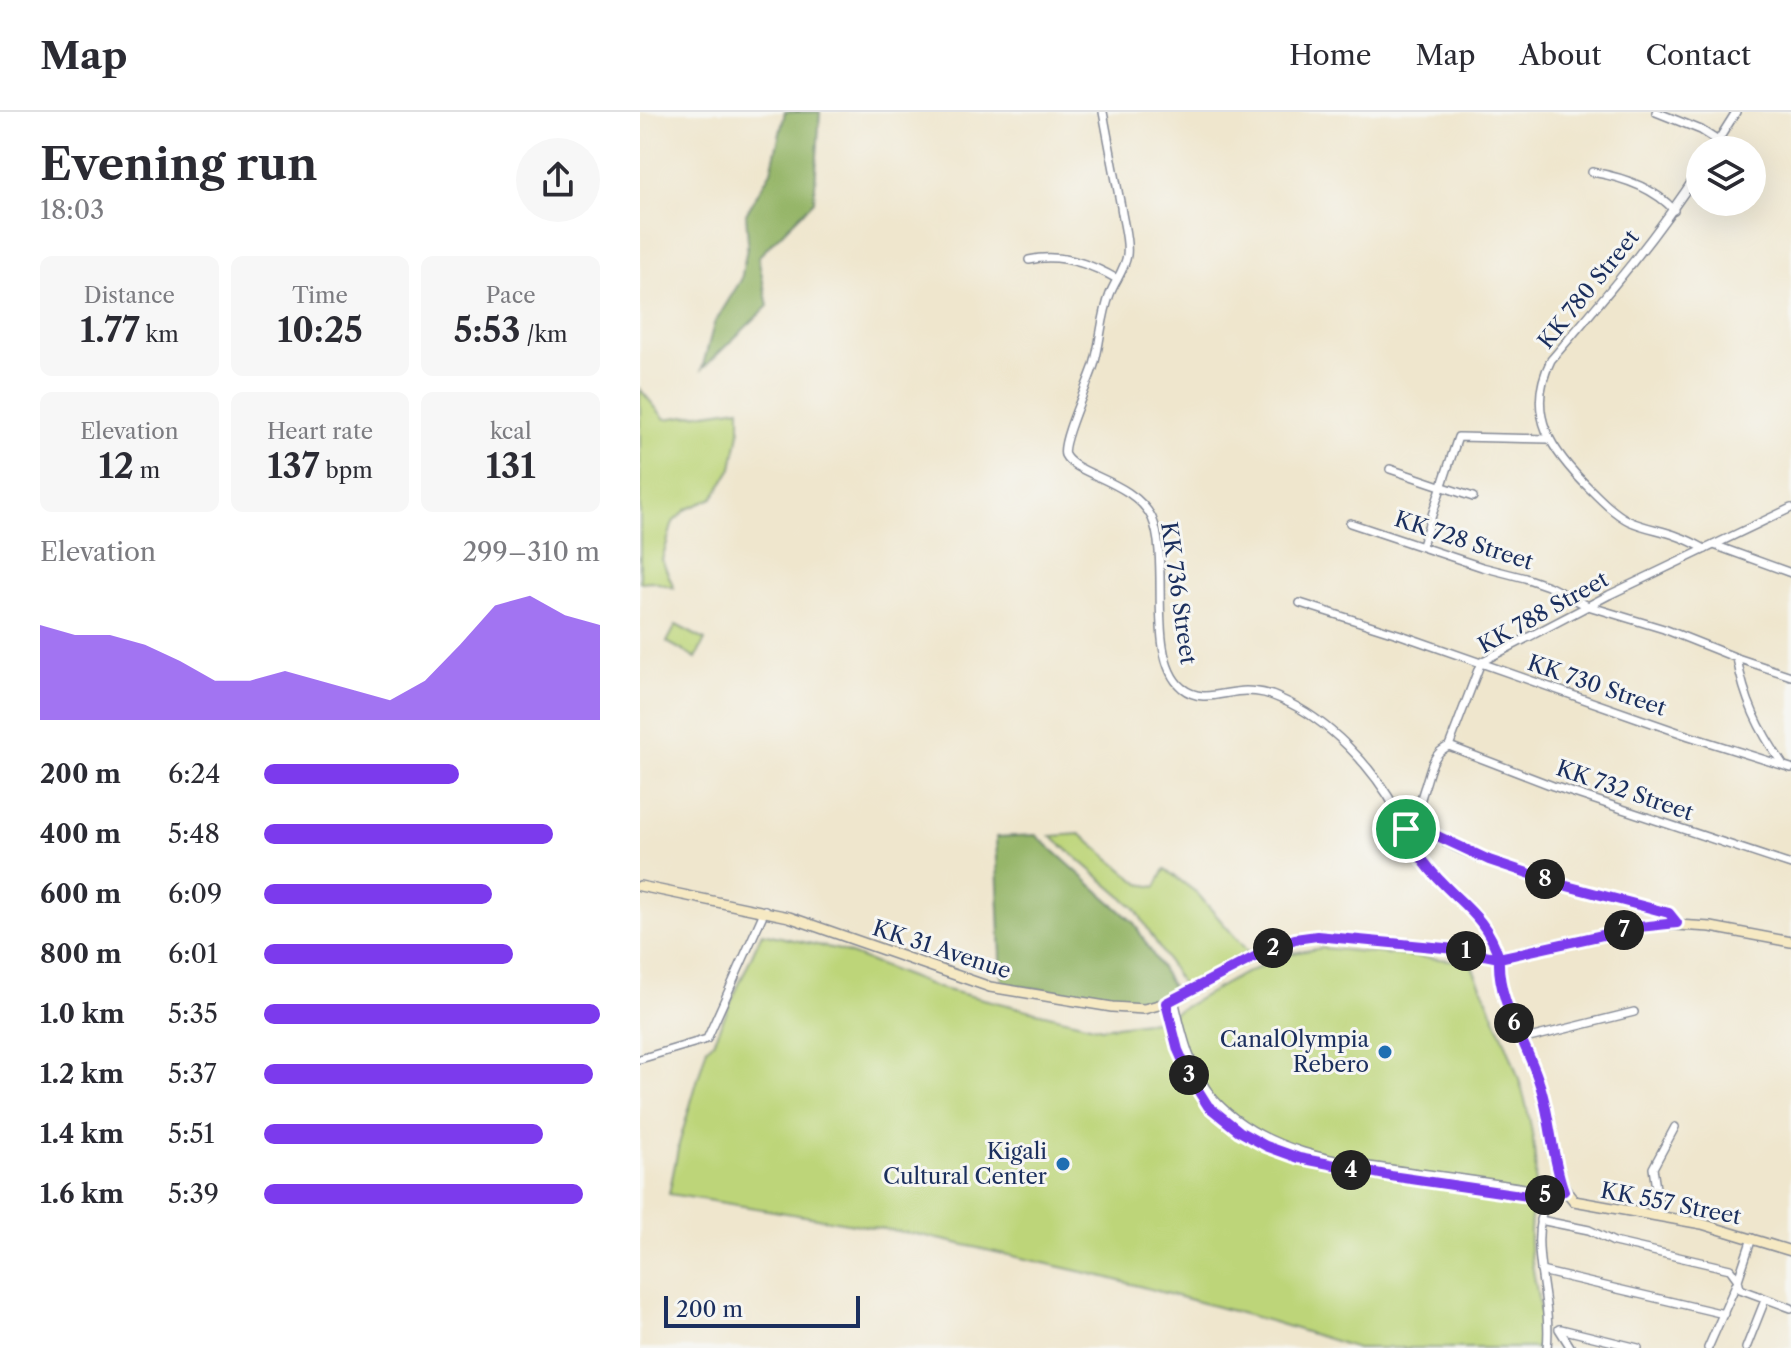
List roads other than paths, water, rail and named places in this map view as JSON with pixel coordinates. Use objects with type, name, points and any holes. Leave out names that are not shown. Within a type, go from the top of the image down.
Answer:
[{"type":"main road","name":"KK 31 Avenue","points":[[640,886],[765,910],[1010,992],[1144,1009],[1170,1001],[1272,948],[1295,939],[1317,936],[1455,949],[1499,958],[1639,927],[1677,923],[1791,942]]},
{"type":"main road","points":[[1499,958],[1502,990],[1539,1082],[1557,1173],[1564,1191]]},
{"type":"main road","name":"KK 557 Street","points":[[1564,1191],[1574,1201],[1589,1205],[1702,1224],[1791,1251]]},
{"type":"street","name":"KK 736 Street","points":[[1103,112],[1127,247],[1124,266],[1110,293],[1099,329],[1093,370],[1063,448],[1071,462],[1125,489],[1151,516],[1158,544],[1164,648],[1174,679],[1192,694],[1213,697],[1234,692],[1261,693],[1285,700],[1335,737],[1367,767],[1384,789],[1423,861],[1474,912],[1493,936],[1499,958]]},
{"type":"street","points":[[1656,112],[1710,136]]},
{"type":"street","points":[[1721,136],[1736,112]]},
{"type":"street","points":[[1592,172],[1617,176],[1662,197],[1674,210]]},
{"type":"street","name":"KK 780 Street","points":[[1686,191],[1638,258],[1551,360],[1545,371],[1541,418],[1548,439],[1579,479],[1626,519],[1705,549]]},
{"type":"street","points":[[1029,260],[1049,257],[1063,259],[1097,268],[1117,279]]},
{"type":"street","points":[[1422,545],[1458,437],[1548,439]]},
{"type":"street","points":[[1390,469],[1473,497]]},
{"type":"street","name":"KK 788 Street","points":[[1419,816],[1420,801],[1433,761],[1440,750],[1449,746],[1481,662],[1588,606],[1791,508]]},
{"type":"street","name":"KK 728 Street","points":[[1350,523],[1548,586],[1588,606],[1664,629],[1791,676]]},
{"type":"street","points":[[1713,545],[1791,573]]},
{"type":"street","name":"KK 730 Street","points":[[1300,603],[1481,662],[1689,736],[1787,766]]},
{"type":"street","points":[[1737,658],[1743,690],[1753,716],[1787,766]]},
{"type":"street","name":"KK 732 Street","points":[[1449,746],[1553,786],[1791,865]]},
{"type":"street","points":[[1406,829],[1419,816],[1431,833],[1489,860],[1563,885],[1669,913],[1677,923]]},
{"type":"street","points":[[640,1059],[707,1039],[765,910]]},
{"type":"street","points":[[1170,1001],[1190,1059],[1204,1086],[1226,1110],[1268,1138],[1301,1152],[1359,1165],[1537,1190],[1548,1195],[1564,1191]]},
{"type":"street","points":[[1521,1040],[1634,1012]]},
{"type":"street","points":[[1660,1216],[1653,1168],[1675,1127]]},
{"type":"street","points":[[1547,1348],[1549,1328],[1537,1250],[1540,1220],[1548,1195]]},
{"type":"street","points":[[1540,1220],[1589,1230],[1614,1242],[1730,1269],[1740,1289],[1791,1308]]},
{"type":"street","points":[[1708,1348],[1738,1280],[1752,1238]]},
{"type":"street","points":[[1541,1271],[1724,1314]]},
{"type":"street","points":[[1746,1348],[1765,1300]]},
{"type":"street","points":[[1549,1328],[1610,1339],[1638,1348]]},
{"type":"street","points":[[1561,1329],[1571,1348]]},
{"type":"place","name":"CanalOlympia Rebero","points":[[1385,1052]]},
{"type":"place","name":"Kigali Cultural Center","points":[[1063,1164]]}]
